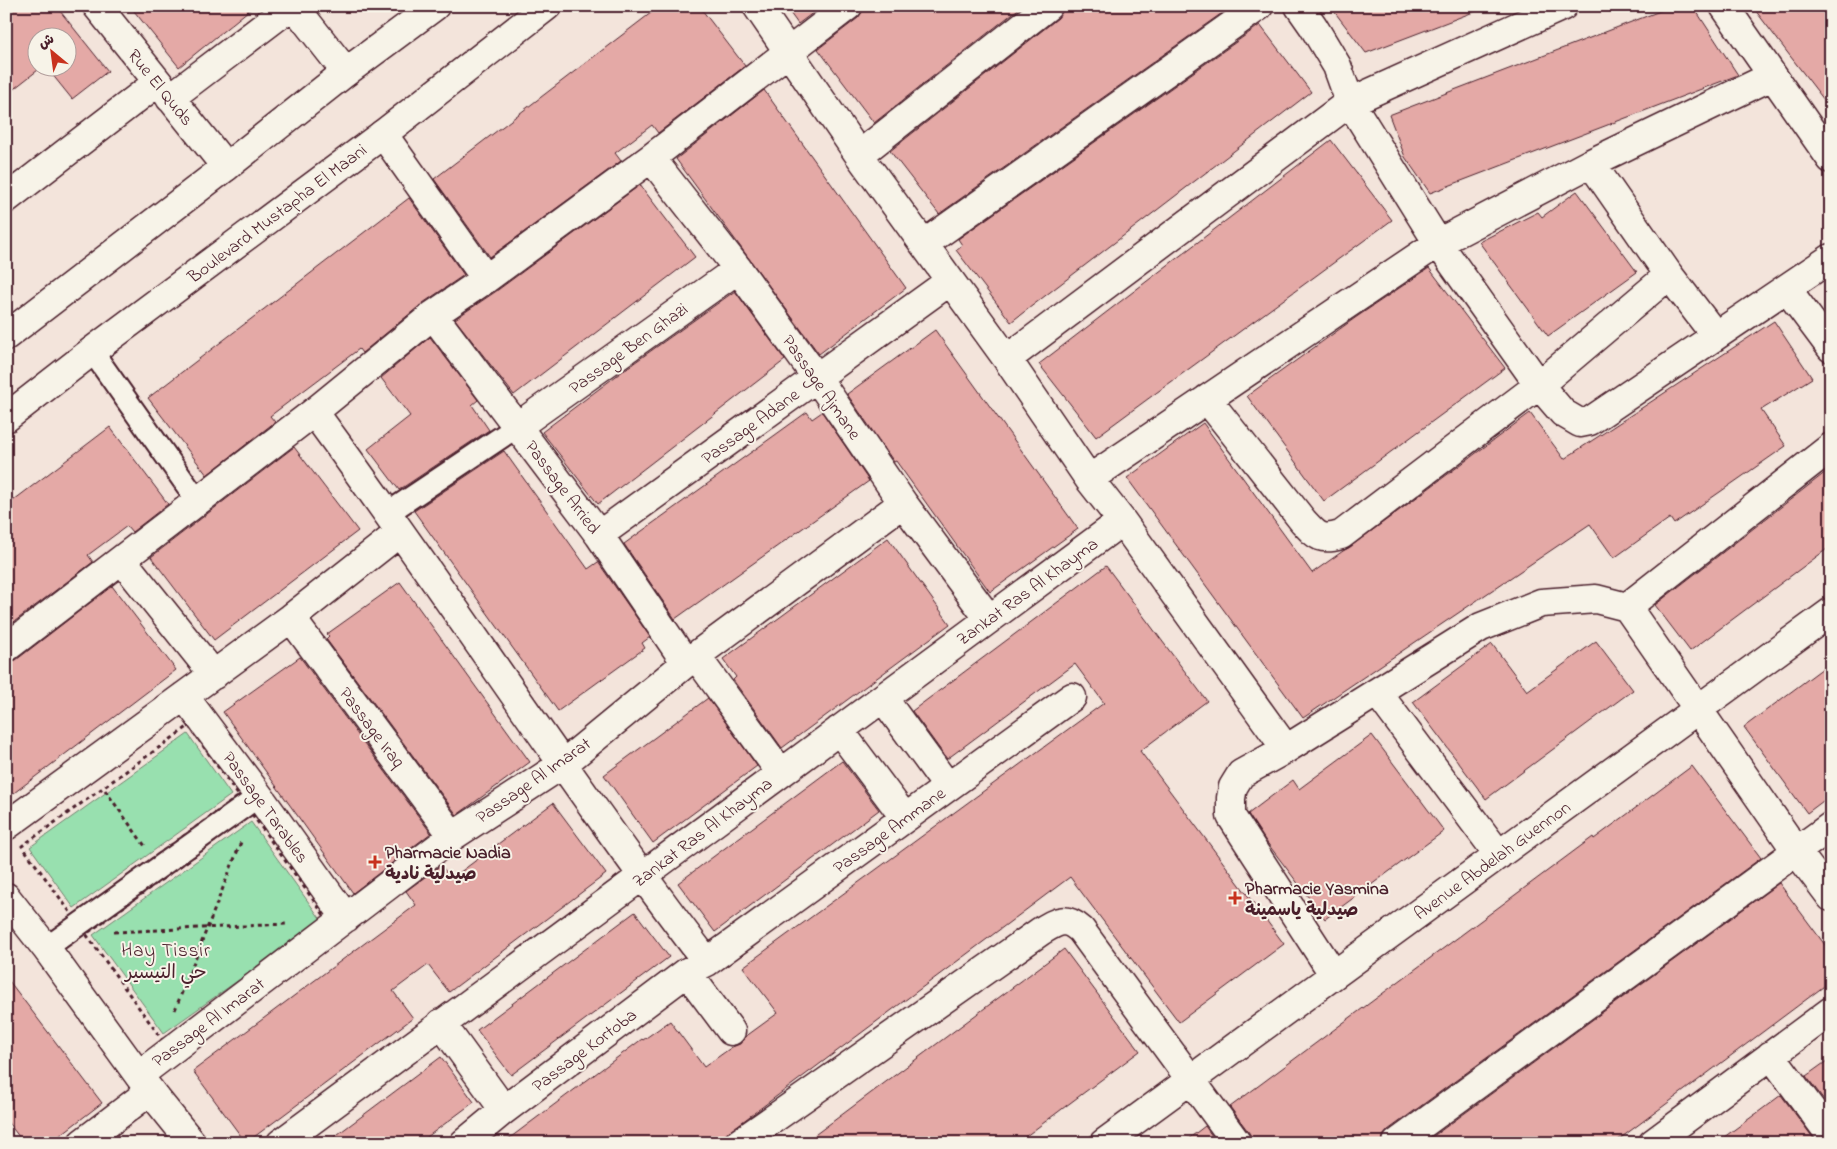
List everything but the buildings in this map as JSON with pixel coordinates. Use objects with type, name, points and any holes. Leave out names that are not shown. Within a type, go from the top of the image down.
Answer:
[{"type":"street","name":"Rue El Quds","points":[[97,6],[226,167]]},
{"type":"street","points":[[6,199],[164,90],[292,6],[346,72]]},
{"type":"street","points":[[6,336],[346,72],[435,6]]},
{"type":"street","name":"Boulevard Mustapha El Maani","points":[[6,418],[92,351],[382,134],[547,6]]},
{"type":"street","points":[[757,6],[859,155],[1007,359],[1090,479],[1286,749]]},
{"type":"street","points":[[6,648],[314,412],[433,315],[486,279],[651,158],[848,6]]},
{"type":"street","points":[[859,155],[1048,6]]},
{"type":"street","points":[[924,244],[1259,6]]},
{"type":"street","points":[[1298,6],[1313,26],[1337,66],[1350,102],[1438,242],[1539,385],[1570,419],[1580,423],[1590,421],[1831,258]]},
{"type":"street","points":[[1007,359],[1350,102],[1564,6]]},
{"type":"street","points":[[1724,6],[1831,159]]},
{"type":"street","points":[[1090,479],[1438,242],[1592,163],[1772,76]]},
{"type":"street","points":[[382,134],[486,279]]},
{"type":"street","name":"Passage Ajmane","points":[[651,158],[738,269],[903,503],[989,619]]},
{"type":"street","points":[[1592,163],[1669,275],[1715,335]]},
{"type":"street","name":"Passage Ben Ghazi","points":[[518,426],[738,269]]},
{"type":"street","points":[[1207,399],[1303,521],[1319,537],[1326,539],[1341,535],[1539,385],[1669,275]]},
{"type":"street","name":"Passage Adane","points":[[599,535],[950,281]]},
{"type":"street","points":[[1787,289],[1831,348]]},
{"type":"street","name":"Passage Arried","points":[[433,315],[518,426],[691,660],[781,773]]},
{"type":"street","points":[[92,351],[197,500]]},
{"type":"street","points":[[314,412],[394,522],[641,877],[697,967],[731,1031]]},
{"type":"street","points":[[6,826],[291,618],[394,522],[518,426]]},
{"type":"street","points":[[1627,607],[1831,447]]},
{"type":"street","name":"Passage Al Imarat","points":[[82,1143],[144,1083],[332,921],[453,836],[563,764],[691,660],[903,503]]},
{"type":"street","name":"Zankat Ras Al Khayma","points":[[281,1143],[1122,521]]},
{"type":"street","points":[[122,560],[214,675]]},
{"type":"street","points":[[1334,976],[1231,816],[1230,798],[1233,787],[1241,774],[1286,749],[1481,627],[1541,603],[1596,599],[1627,607],[1697,710],[1831,897]]},
{"type":"street","name":"Avenue Abdelah Guennon","points":[[1104,1143],[1831,612]]},
{"type":"street","name":"Passage Iraq","points":[[291,618],[453,836]]},
{"type":"street","points":[[1377,692],[1499,855]]},
{"type":"street","name":"Passage Tarables","points":[[184,696],[332,921]]},
{"type":"street","name":"Passage Ammane","points":[[697,967],[1072,697]]},
{"type":"street","points":[[883,698],[948,787]]},
{"type":"street","points":[[839,730],[905,818]]},
{"type":"street","points":[[46,948],[256,805]]},
{"type":"street","points":[[1396,1143],[1798,852],[1831,826]]},
{"type":"street","points":[[8,903],[46,948],[144,1083],[192,1143]]},
{"type":"street","points":[[739,1143],[1042,930],[1053,923],[1064,920],[1074,924],[1081,930],[1237,1143]]},
{"type":"street","name":"Passage Kortoba","points":[[464,1143],[504,1110],[697,967]]},
{"type":"street","points":[[1664,1140],[1831,1010]]},
{"type":"street","points":[[442,1023],[504,1110]]},
{"type":"street","points":[[1771,1055],[1831,1136]]},
{"type":"path","points":[[189,726],[239,796],[153,858],[73,916],[22,846],[189,726]]},
{"type":"path","points":[[103,788],[153,858]]},
{"type":"path","points":[[249,823],[256,805]]},
{"type":"path","points":[[163,1041],[332,921],[256,805]]},
{"type":"path","points":[[86,934],[256,805]]},
{"type":"path","points":[[173,1015],[242,841]]},
{"type":"path","points":[[104,933],[292,924]]},
{"type":"path","points":[[86,934],[95,933]]},
{"type":"path","points":[[86,934],[163,1041]]},
{"type":"path","points":[[163,1041],[166,1032]]},
{"type":"green space","points":[[188,734],[231,795],[74,908],[30,847]]},
{"type":"green space","points":[[251,822],[322,921],[164,1033],[93,935]]},
{"type":"place","name":"Pharmacie Nadia صيدلية نادية","points":[[375,862]]},
{"type":"place","name":"Pharmacie Yasmina صيدلية ياسمينة","points":[[1235,898]]},
{"type":"district","name":"Hay Tissir حي التيسير","points":[[166,960]]}]
